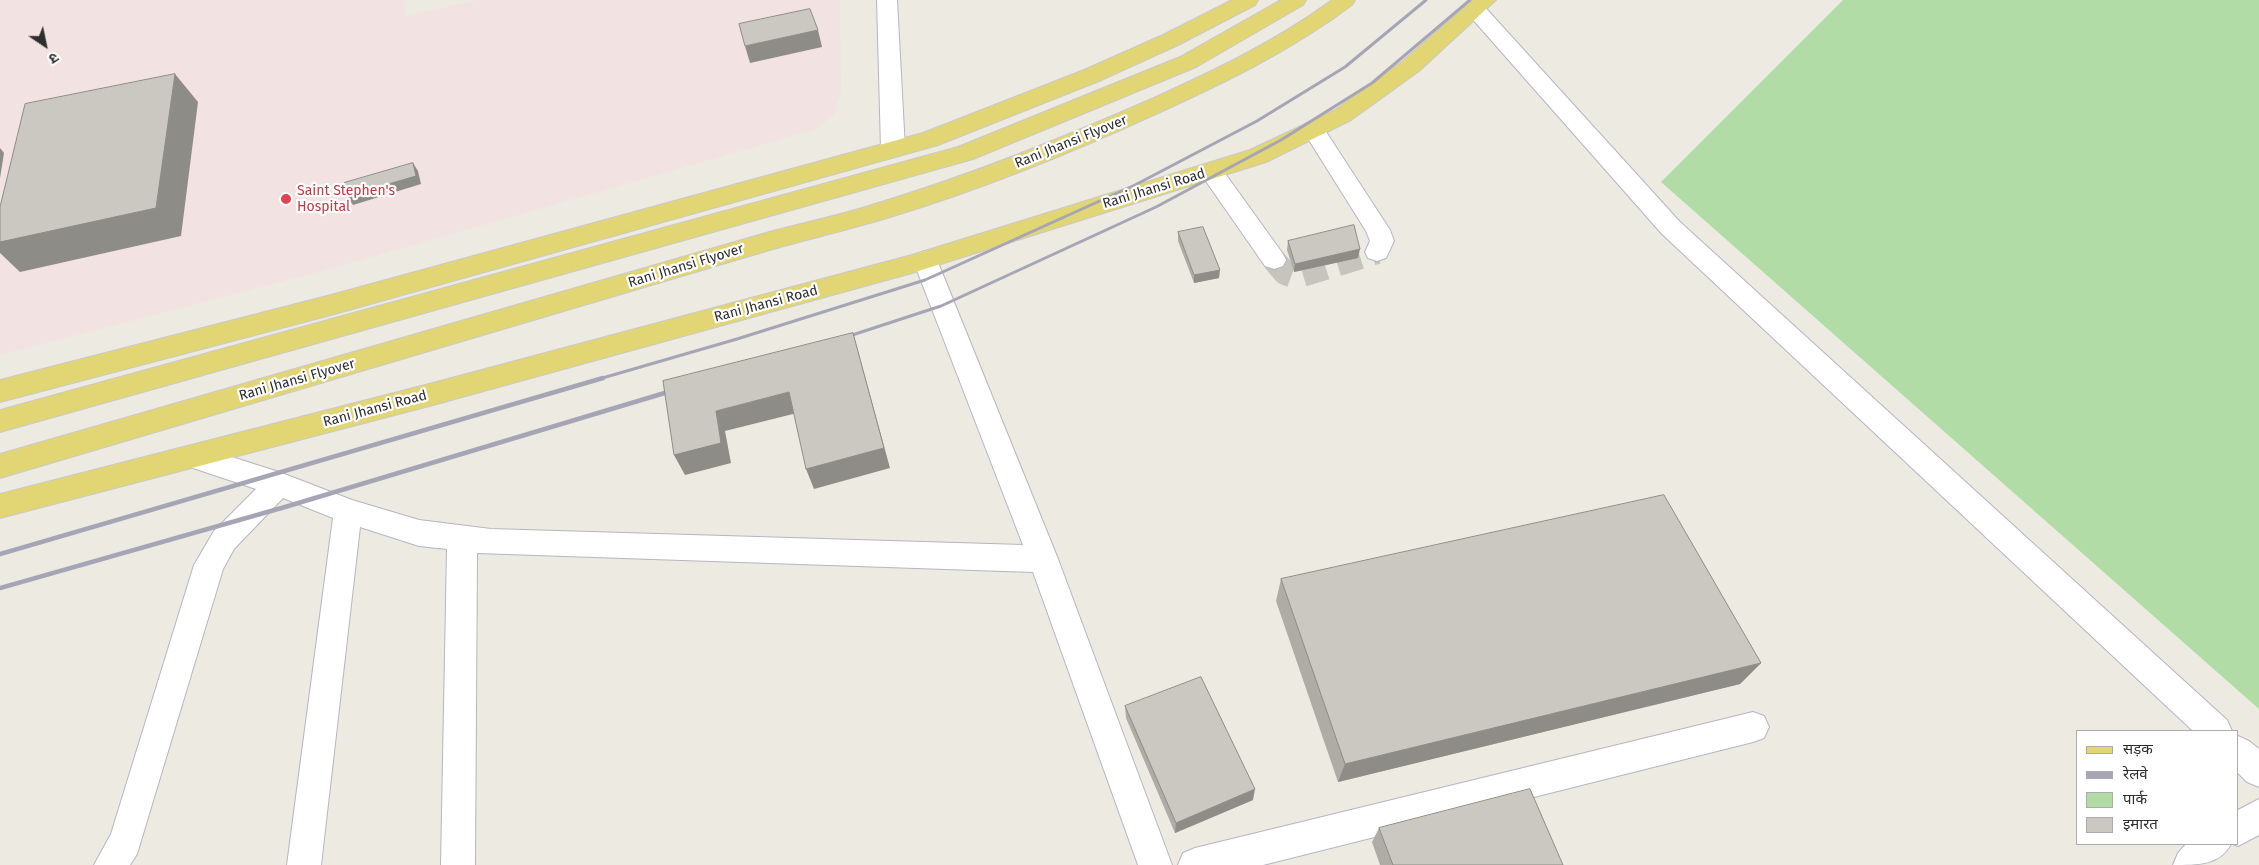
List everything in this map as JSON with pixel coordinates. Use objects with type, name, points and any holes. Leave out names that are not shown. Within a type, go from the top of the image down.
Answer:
[{"type":"main road","points":[[0,391],[331,305],[930,139],[1038,98],[1132,58],[1217,18],[1248,0]]},
{"type":"main road","points":[[0,421],[965,153],[1188,62],[1296,0]]},
{"type":"main road","name":"Rani Jhansi Flyover","points":[[0,466],[773,240],[882,211],[982,177],[1100,131],[1210,82],[1280,44],[1345,0]]},
{"type":"main road","name":"Rani Jhansi Road","points":[[0,506],[194,457],[925,260],[1258,156],[1343,115],[1411,66],[1480,5]]},
{"type":"street","points":[[887,0],[893,149]]},
{"type":"street","points":[[1480,5],[1671,228],[2215,730]]},
{"type":"street","points":[[1313,129],[1378,230],[1382,241],[1377,252]]},
{"type":"street","points":[[1212,171],[1274,260]]},
{"type":"street","points":[[925,260],[1042,559],[1155,865]]},
{"type":"street","points":[[194,457],[279,484],[348,511],[419,533],[462,539],[491,542],[1042,559]]},
{"type":"street","points":[[111,865],[126,842],[209,566],[224,540],[279,484]]},
{"type":"street","points":[[304,865],[348,511]]},
{"type":"street","points":[[458,865],[462,539]]},
{"type":"street","points":[[1195,865],[1752,727]]},
{"type":"street","points":[[2239,753],[2259,771]]},
{"type":"street","points":[[2239,828],[2259,816]]},
{"type":"street","points":[[2190,865],[2200,853],[2212,845]]},
{"type":"shaded area","name":"Saint Stephen's Hospital","points":[[0,0],[403,0],[406,16],[478,0],[840,0],[841,92],[834,114],[817,129],[326,270],[0,355]]},
{"type":"green space","points":[[1843,0],[2259,0],[2259,709],[1661,182]]},
{"type":"building","points":[[810,9],[818,30],[745,46],[739,24]]},
{"type":"building","points":[[175,74],[156,208],[0,242],[0,207],[25,104]]},
{"type":"building","points":[[413,163],[416,176],[347,196],[344,183]]},
{"type":"building","points":[[1354,225],[1360,249],[1295,264],[1288,241]]},
{"type":"building","points":[[1203,227],[1220,270],[1194,275],[1178,232]]},
{"type":"building","points":[[853,333],[884,448],[806,469],[789,392],[716,411],[721,443],[674,455],[663,381]]},
{"type":"building","points":[[1664,495],[1761,663],[1345,764],[1281,579]]},
{"type":"building","points":[[1201,677],[1255,789],[1176,823],[1125,706]]},
{"type":"building","points":[[1530,789],[1563,865],[1393,865],[1379,828]]},
{"type":"tunnel","points":[[1274,260],[1285,273],[1296,277],[1377,252]]},
{"type":"railway","points":[[599,379],[737,339],[925,280],[1135,185],[1257,121],[1345,67],[1426,0]]},
{"type":"railway","points":[[840,339],[941,306],[1156,207],[1281,140],[1372,83],[1470,0]]},
{"type":"railway","points":[[0,554],[603,378]]},
{"type":"railway","points":[[0,588],[285,507],[678,389]]},
{"type":"place","name":"Saint Stephen's Hospital","points":[[286,199]]}]
